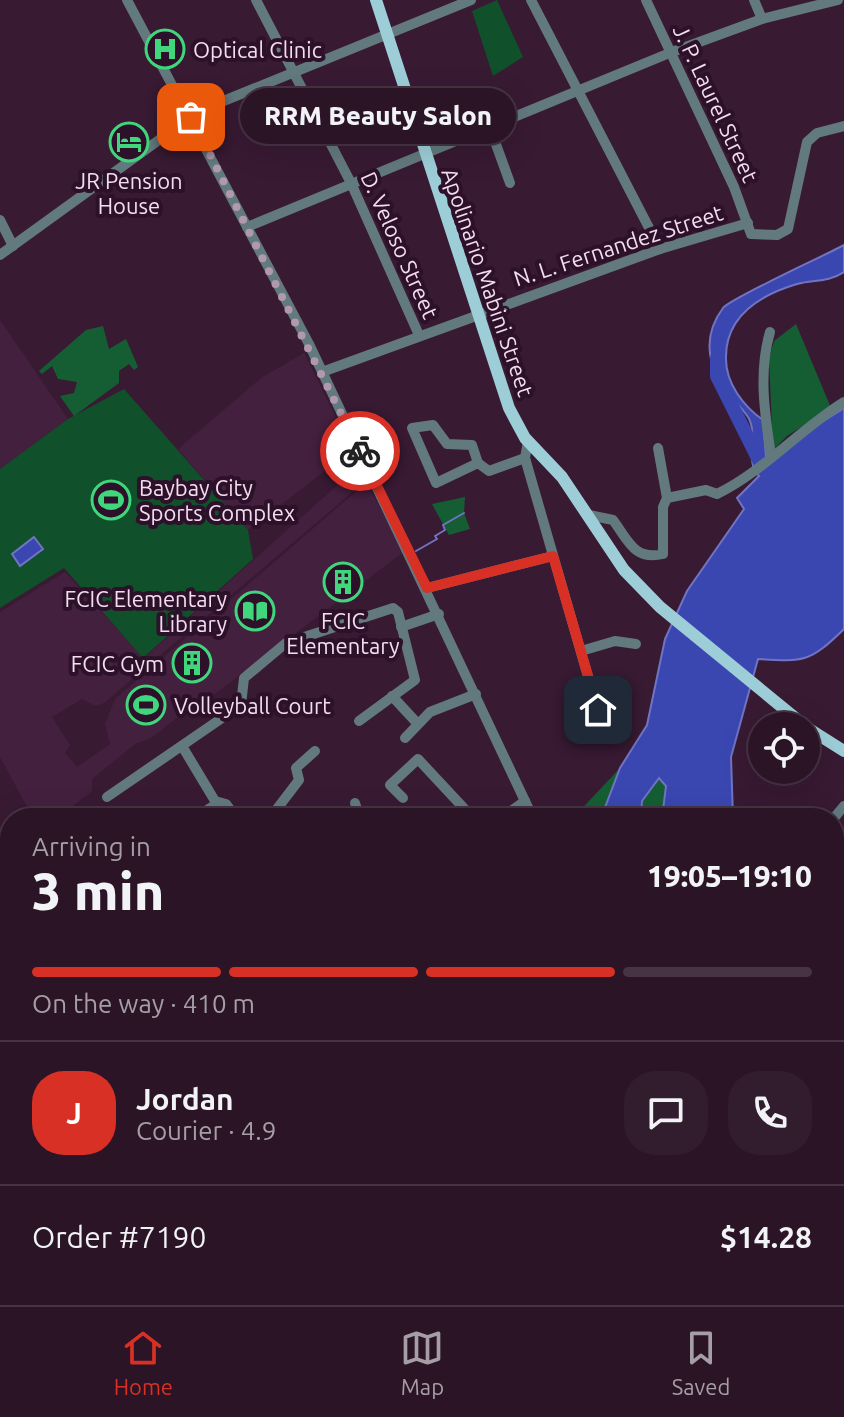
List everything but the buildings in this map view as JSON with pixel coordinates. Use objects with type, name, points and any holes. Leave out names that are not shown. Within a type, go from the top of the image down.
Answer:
[{"type":"main road","name":"Apolinario Mabini Street","points":[[376,0],[509,408],[526,440],[562,477],[624,570],[660,607],[790,712]]},
{"type":"main road","name":"Apolinario Mabini Street","points":[[820,735],[844,751]]},
{"type":"street","points":[[127,0],[322,372],[427,588],[528,808]]},
{"type":"street","name":"D. Veloso Street","points":[[256,0],[351,183],[419,335]]},
{"type":"street","points":[[0,255],[191,117],[291,70],[471,0]]},
{"type":"street","points":[[531,0],[575,91],[660,249]]},
{"type":"street","name":"J. P. Laurel Street","points":[[646,0],[748,223]]},
{"type":"street","points":[[754,0],[762,19]]},
{"type":"street","points":[[247,227],[672,52],[762,19],[838,0]]},
{"type":"street","points":[[489,125],[510,183]]},
{"type":"street","points":[[748,223],[751,234],[756,235],[777,235],[788,229],[807,142],[817,133],[844,126]]},
{"type":"street","points":[[0,220],[13,246]]},
{"type":"street","name":"N. L. Fernandez Street","points":[[322,372],[660,249],[748,223]]},
{"type":"street","points":[[770,332],[764,352],[764,396],[770,457]]},
{"type":"street","points":[[667,498],[706,490],[717,494],[751,473],[844,402]]},
{"type":"street","points":[[478,463],[436,483],[412,428],[433,425],[447,444],[472,445],[478,463],[489,471],[525,458]]},
{"type":"street","points":[[526,440],[525,458],[606,739]]},
{"type":"street","points":[[589,515],[613,520],[629,547],[641,554],[663,554],[663,507],[667,498],[658,448]]},
{"type":"street","points":[[427,588],[553,556]]},
{"type":"street","points":[[107,797],[241,705],[244,678],[283,645],[391,608],[398,612],[415,680],[359,721]]},
{"type":"street","points":[[401,627],[439,614]]},
{"type":"street","points":[[581,651],[615,641],[636,644]]},
{"type":"street","points":[[405,738],[430,712],[476,694]]},
{"type":"street","points":[[392,696],[417,723]]},
{"type":"street","points":[[182,746],[218,803]]},
{"type":"street","points":[[278,808],[299,780],[296,768],[315,751]]},
{"type":"street","points":[[403,798],[390,785],[418,759],[464,808]]},
{"type":"street","points":[[515,808],[525,801]]},
{"type":"street","points":[[210,808],[218,803],[226,804],[229,808]]},
{"type":"street","points":[[355,803],[357,808]]},
{"type":"shaded area","points":[[844,245],[844,272],[770,294],[747,310],[731,331],[726,359],[729,377],[737,393],[763,420],[766,457],[844,408],[844,629],[806,658],[758,659],[731,757],[733,808],[663,808],[666,786],[659,778],[642,801],[642,808],[605,808],[620,768],[647,725],[665,639],[687,591],[744,509],[737,498],[759,476],[752,463],[751,424],[715,372],[710,339],[714,323],[723,308]]},
{"type":"shaded area","points":[[0,320],[68,419],[0,469]]},
{"type":"shaded area","points":[[304,353],[352,450],[248,530],[178,449],[261,378]]},
{"type":"shaded area","points":[[352,472],[362,484],[104,703],[95,706],[82,699],[52,717],[70,745],[65,753],[77,767],[110,744],[105,724],[115,699],[366,483],[405,551],[188,714],[182,714],[151,738],[135,744],[92,779],[92,791],[70,808],[28,808],[0,757],[0,612],[65,572],[144,658]]},
{"type":"shaded area","points":[[34,537],[43,549],[20,566],[12,554]]},
{"type":"green space","points":[[497,0],[523,57],[493,76],[472,11]]},
{"type":"green space","points":[[796,324],[831,408],[787,436],[773,450],[769,359],[774,341]]},
{"type":"green space","points":[[103,326],[109,349],[126,339],[138,367],[134,370],[129,364],[119,371],[119,383],[74,416],[60,396],[74,393],[77,382],[58,379],[52,366],[42,374],[39,371],[86,330]]},
{"type":"green space","name":"Baybay City Sports Complex","points":[[124,389],[248,530],[253,559],[143,658],[64,568],[0,608],[0,469],[68,419]]},
{"type":"green space","points":[[465,497],[464,513],[470,529],[449,535],[432,504]]},
{"type":"green space","points":[[620,768],[605,808],[582,808]]},
{"type":"green space","points":[[659,778],[666,786],[663,808],[642,808],[642,801]]},
{"type":"waterway","points":[[717,358],[717,376],[762,466]]},
{"type":"waterway","points":[[416,551],[437,539],[435,536],[445,530],[443,525],[464,513]]},
{"type":"way so far","points":[[191,117],[229,197],[309,344],[360,451]]},
{"type":"place","name":"Optical Clinic","points":[[165,49]]},
{"type":"place","name":"RRM Beauty Salon","points":[[191,117]]},
{"type":"place","name":"JR Pension House","points":[[129,142]]},
{"type":"place","name":"Baybay City Sports Complex","points":[[111,500]]},
{"type":"place","name":"FCIC Elementary","points":[[343,582]]},
{"type":"place","name":"FCIC Elementary Library","points":[[255,611]]},
{"type":"place","name":"FCIC Gym","points":[[192,663]]},
{"type":"place","name":"Volleyball Court","points":[[146,705]]},
{"type":"route","points":[[360,451],[427,588],[553,556],[598,710]]}]
